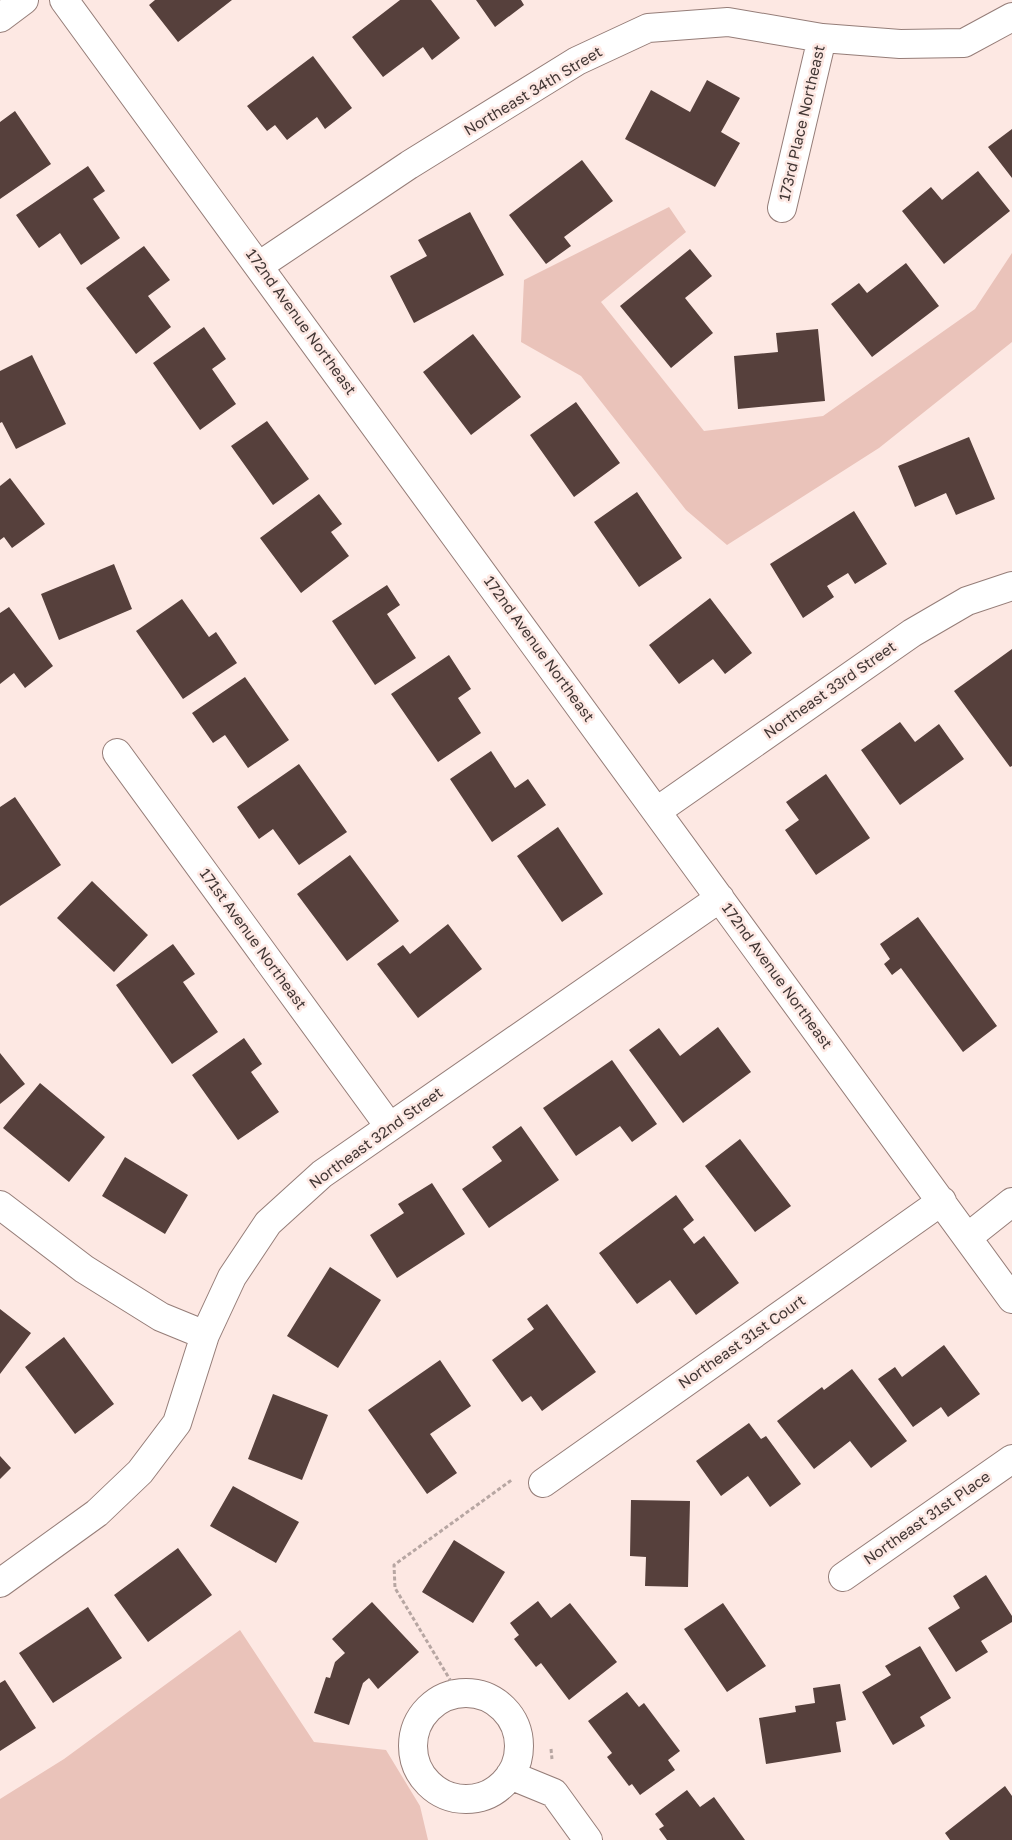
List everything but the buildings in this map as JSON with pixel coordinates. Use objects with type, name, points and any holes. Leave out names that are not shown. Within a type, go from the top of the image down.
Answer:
[{"type":"street","points":[[0,18],[24,0]]},
{"type":"street","name":"172nd Avenue Northeast","points":[[64,0],[260,265],[1012,1299]]},
{"type":"street","name":"Northeast 34th Street","points":[[260,265],[409,166],[577,60],[648,28],[728,22],[822,38],[900,44],[964,43],[1012,17]]},
{"type":"street","name":"173rd Place Northeast","points":[[782,208],[822,38]]},
{"type":"street","name":"Northeast 33rd Street","points":[[656,811],[912,633],[968,601],[1012,586]]},
{"type":"street","name":"171st Avenue Northeast","points":[[117,753],[389,1126]]},
{"type":"street","name":"Northeast 32nd Street","points":[[0,1583],[97,1513],[140,1472],[177,1423],[205,1335],[232,1277],[268,1223],[322,1174],[720,898]]},
{"type":"street","name":"Northeast 31st Court","points":[[543,1483],[942,1201]]},
{"type":"street","points":[[968,1237],[1012,1202]]},
{"type":"street","points":[[0,1204],[92,1274],[161,1317],[205,1335]]},
{"type":"street","name":"Northeast 31st Place","points":[[843,1576],[1012,1459]]},
{"type":"street","points":[[458,1693],[476,1693],[492,1700],[506,1710],[515,1725],[519,1742],[517,1759],[510,1775],[498,1788],[483,1796],[466,1799],[449,1796],[434,1789],[421,1776],[414,1760],[412,1742],[417,1724],[426,1709],[441,1698],[458,1693]]},
{"type":"street","points":[[510,1775],[554,1793],[588,1840]]},
{"type":"path","points":[[458,1693],[395,1588],[394,1564],[519,1475],[543,1483]]},
{"type":"shaded area","points":[[669,207],[686,232],[601,302],[704,431],[823,416],[975,309],[1012,253],[1012,342],[879,448],[727,545],[686,510],[581,376],[521,342],[524,280]]},
{"type":"shaded area","points":[[240,1630],[314,1742],[386,1750],[420,1806],[428,1840],[0,1840],[0,1799],[64,1759]]}]
